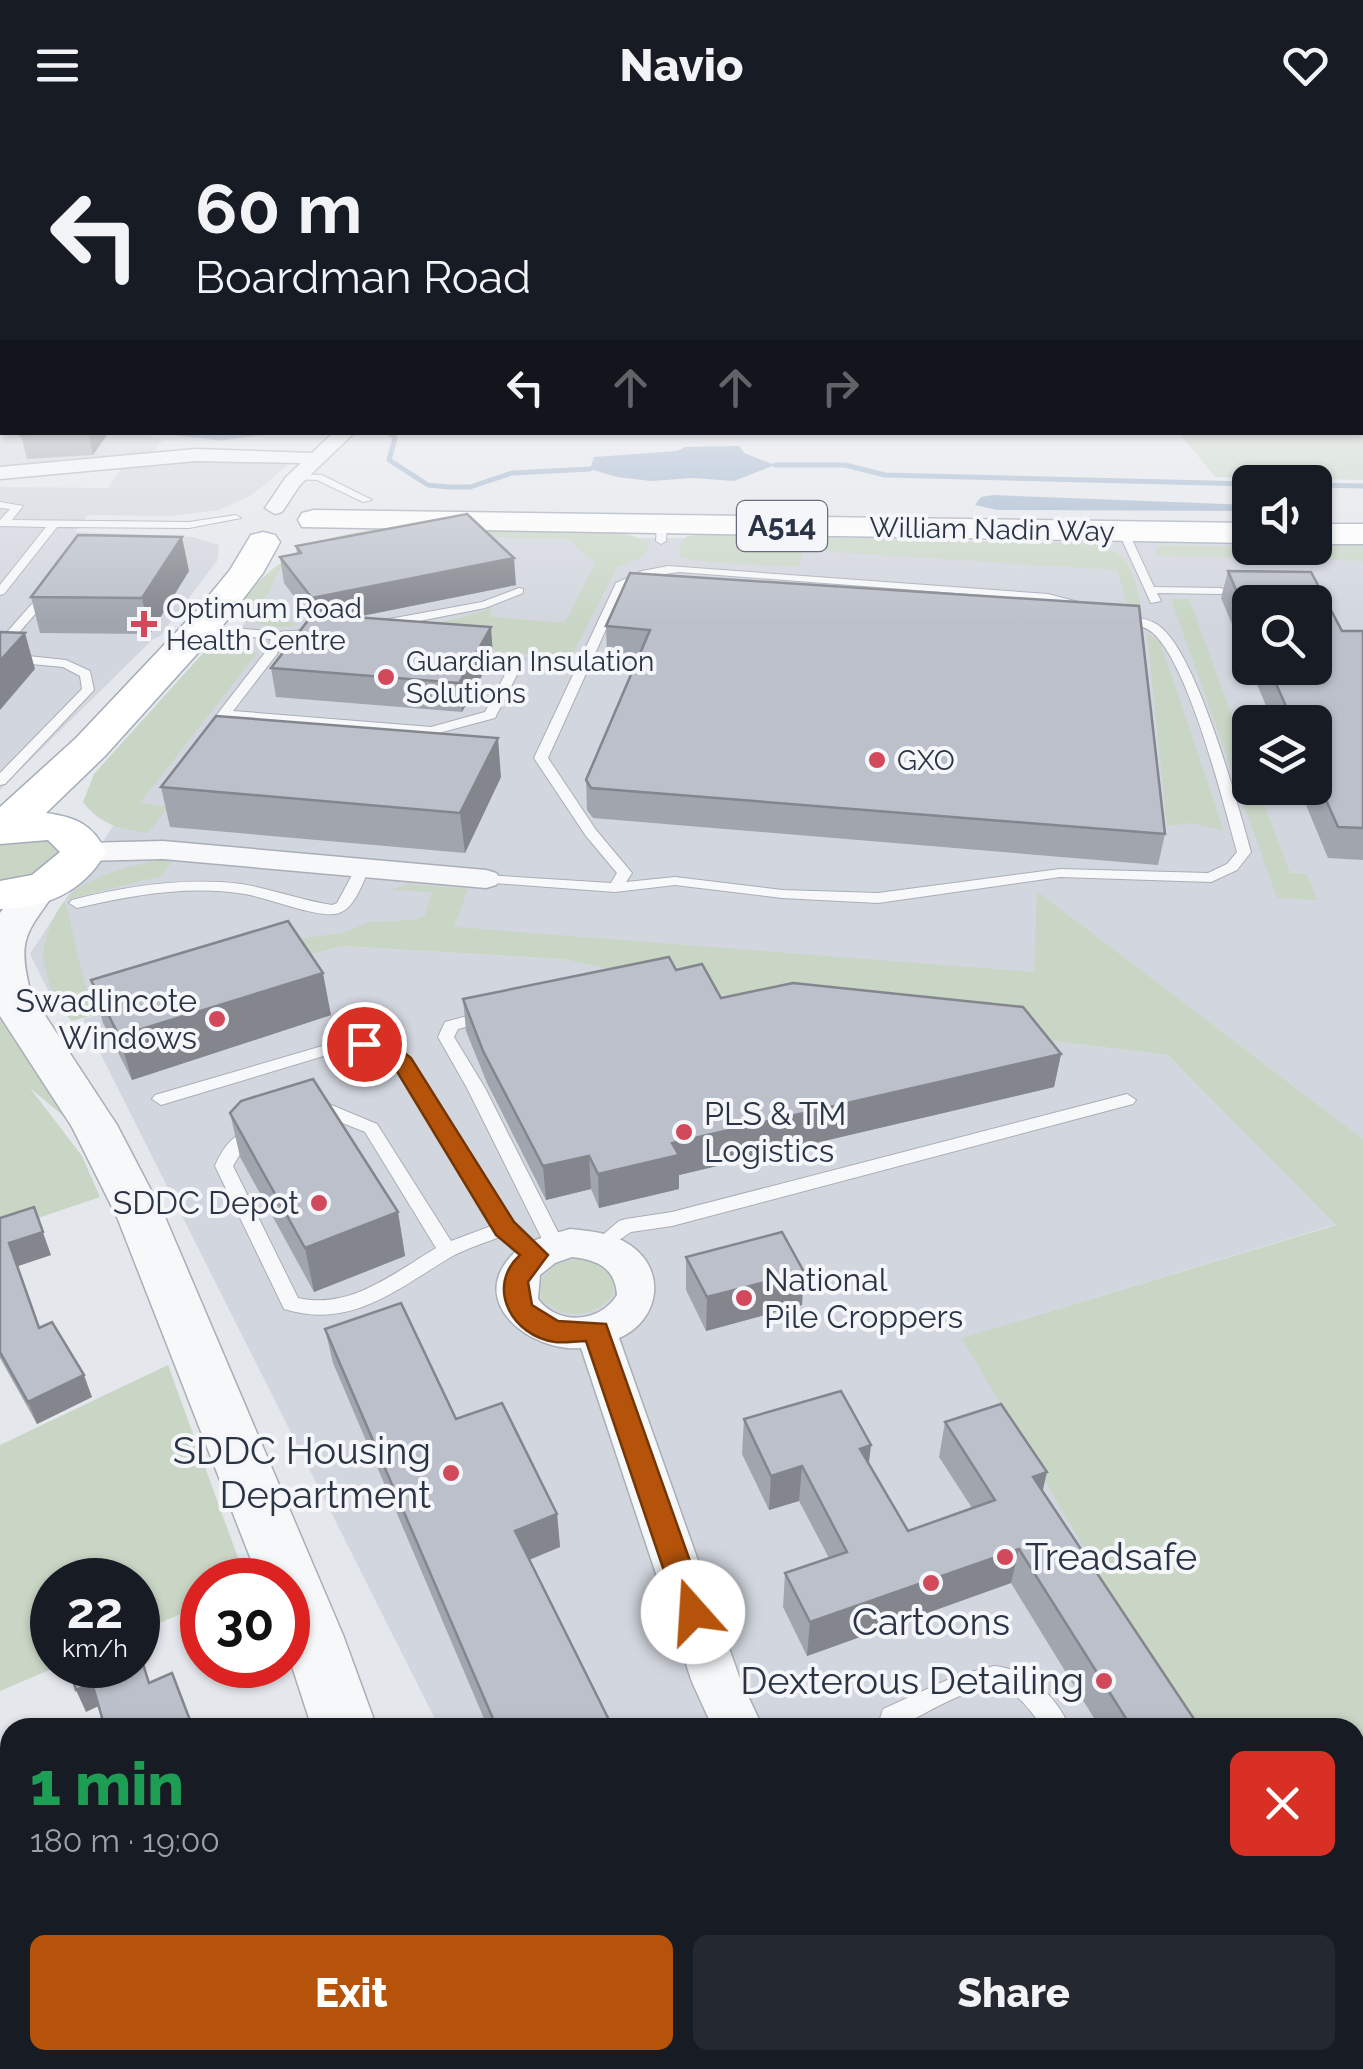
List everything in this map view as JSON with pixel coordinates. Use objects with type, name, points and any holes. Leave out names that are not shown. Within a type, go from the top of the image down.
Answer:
[{"type":"main road","name":"William Nadin Way","points":[[251,525],[302,535],[314,520],[662,533],[1232,533]]},
{"type":"main road","points":[[18,919],[74,868],[65,823],[200,628],[255,561],[251,525]]},
{"type":"main road","points":[[1332,534],[1363,534]]},
{"type":"main road","points":[[0,830],[65,823]]},
{"type":"street","points":[[251,525],[334,441]]},
{"type":"street","points":[[0,473],[63,471],[196,453],[276,453],[314,458]]},
{"type":"street","points":[[65,823],[163,850],[486,879]]},
{"type":"street","points":[[18,919],[10,994],[23,1020],[94,1125],[141,1217],[312,1635],[341,1718]]},
{"type":"street","points":[[586,1242],[601,1245],[630,1265],[637,1279],[637,1295],[629,1310],[596,1331],[554,1332],[522,1312],[515,1297],[516,1282],[523,1267],[545,1251],[586,1242]]},
{"type":"street","points":[[596,1331],[717,1682],[733,1718]]},
{"type":"lane","points":[[297,477],[319,476],[366,500]]},
{"type":"lane","points":[[2,523],[18,508],[3,502]]},
{"type":"lane","points":[[2,523],[251,525]]},
{"type":"lane","points":[[0,592],[54,524]]},
{"type":"lane","points":[[91,536],[100,524]]},
{"type":"lane","points":[[1123,531],[1152,595],[1221,592]]},
{"type":"lane","points":[[486,879],[615,888],[675,881],[782,894],[878,898],[1060,873],[1211,878],[1232,867],[1244,852],[1204,724],[1176,656],[1156,629],[1048,598],[719,574],[668,566],[620,585],[542,758],[591,833],[625,872],[615,888]]},
{"type":"lane","points":[[0,567],[20,567]]},
{"type":"lane","points":[[0,646],[53,586]]},
{"type":"lane","points":[[372,626],[486,604],[519,591]]},
{"type":"lane","points":[[200,628],[278,636],[341,630]]},
{"type":"lane","points":[[211,730],[272,651],[278,636]]},
{"type":"lane","points":[[0,656],[66,664],[86,674],[88,690],[0,781]]},
{"type":"lane","points":[[223,714],[431,731],[490,715],[519,659]]},
{"type":"lane","points":[[18,919],[138,888],[171,885],[261,892],[333,910],[342,906],[363,867]]},
{"type":"lane","points":[[508,1011],[451,1026],[446,1037],[479,1088],[529,1202],[545,1251]]},
{"type":"lane","points":[[161,1100],[336,1047],[364,1044],[388,1050],[403,1063],[505,1228],[545,1251]]},
{"type":"lane","points":[[601,1245],[626,1226],[672,1219],[1126,1100]]},
{"type":"lane","points":[[448,1251],[371,1128],[330,1110],[243,1137],[230,1149],[224,1166],[290,1304],[308,1311],[332,1309],[407,1279],[448,1251],[505,1228]]},
{"type":"lane","points":[[892,1718],[978,1679],[1004,1678],[1034,1696],[1050,1718]]},
{"type":"shaded area","points":[[0,441],[162,441],[152,452],[0,469]]},
{"type":"shaded area","points":[[176,459],[280,459],[288,465],[252,495],[219,510],[172,516],[88,515],[75,532],[193,537],[219,545],[217,561],[160,636],[0,790],[0,487],[108,488],[123,466]]},
{"type":"shaded area","points":[[367,535],[1232,544],[1232,565],[1332,565],[1332,544],[1363,543],[1363,1139],[1038,892],[1035,972],[358,930],[55,1004],[30,954],[281,567],[321,545]]},
{"type":"shaded area","points":[[342,946],[563,959],[795,1010],[1168,1055],[1337,1224],[963,1338],[1183,1718],[434,1718],[83,1019]]},
{"type":"green space","points":[[1186,441],[1363,441],[1363,480],[1332,479],[1332,465],[1232,465],[1232,477],[1215,477]]},
{"type":"green space","points":[[385,529],[622,532],[648,542],[648,549],[640,558],[617,567],[571,657],[320,637],[428,625],[491,608],[490,617],[565,623],[595,563],[568,539],[483,537],[328,547],[281,567],[263,603],[270,613],[297,625],[264,624],[249,618],[237,606],[268,573],[302,550],[341,536]]},
{"type":"green space","points":[[687,536],[1094,544],[1108,548],[1125,561],[1134,578],[1143,615],[1128,608],[1117,570],[804,550],[799,567],[699,561],[679,556],[680,544]]},
{"type":"green space","points":[[1363,543],[1363,561],[1332,560],[1332,544]]},
{"type":"green space","points":[[1160,545],[1232,546],[1232,557],[1156,555],[1155,549]]},
{"type":"green space","points":[[1171,599],[1189,599],[1232,716],[1232,771]]},
{"type":"green space","points":[[1147,633],[1160,642],[1224,831],[1192,823],[1167,826]]},
{"type":"green space","points":[[237,644],[257,653],[140,803],[168,807],[148,833],[120,827],[97,816],[83,802],[94,774],[204,652]]},
{"type":"green space","points":[[1244,805],[1264,805],[1290,873],[1307,874],[1317,900],[1277,898]]},
{"type":"green space","points":[[45,836],[61,852],[49,866],[27,877],[0,880],[0,841]]},
{"type":"green space","points":[[161,859],[173,860],[162,876],[66,900],[79,888],[109,873]]},
{"type":"green space","points":[[408,884],[468,889],[454,927],[1034,972],[1037,891],[1363,1139],[1363,1718],[1183,1718],[962,1338],[1336,1225],[1168,1055],[794,1010],[563,959],[342,946],[72,1021],[54,996],[43,957],[57,913],[65,901],[88,997],[276,942],[342,933],[370,922],[414,920],[425,915],[432,892],[391,890]]},
{"type":"green space","points":[[0,1010],[73,1124],[30,1088],[82,1156],[100,1197],[0,1231]]},
{"type":"green space","points":[[578,1259],[605,1269],[612,1280],[612,1296],[587,1313],[559,1311],[542,1299],[540,1281],[555,1265]]},
{"type":"green space","points":[[168,1365],[238,1558],[180,1558],[180,1614],[160,1623],[160,1558],[30,1558],[30,1678],[0,1691],[0,1445]]},
{"type":"water","points":[[739,446],[744,453],[775,465],[734,481],[651,481],[590,469],[594,457],[677,451],[685,447]]},
{"type":"water","points":[[981,497],[1232,504],[1232,511],[997,510],[975,505]]},
{"type":"building","points":[[467,514],[514,558],[312,598],[280,557],[301,553],[296,546]]},
{"type":"building","points":[[78,535],[182,537],[142,598],[31,597]]},
{"type":"building","points":[[1228,571],[1311,572],[1318,585],[1234,585]]},
{"type":"building","name":"GXO","points":[[630,573],[1139,606],[1165,834],[591,788],[586,780],[650,630],[606,626]]},
{"type":"building","points":[[1332,612],[1342,631],[1363,631],[1363,828],[1338,827],[1328,805],[1332,805],[1332,705],[1285,705],[1277,685],[1332,685]]},
{"type":"building","points":[[313,614],[491,627],[459,683],[271,668]]},
{"type":"building","points":[[0,632],[25,633],[0,661]]},
{"type":"building","points":[[216,716],[498,738],[460,813],[161,787]]},
{"type":"building","points":[[288,921],[323,973],[119,1036],[91,980]]},
{"type":"building","name":"PLS & TM Logistics","points":[[669,957],[676,970],[702,964],[721,998],[793,983],[1023,1007],[1061,1054],[672,1143],[679,1155],[598,1174],[589,1156],[543,1166],[483,1051],[463,999]]},
{"type":"building","name":"SDDC Depot","points":[[313,1079],[398,1212],[305,1248],[230,1113],[241,1101]]},
{"type":"building","points":[[34,1207],[43,1232],[9,1243],[39,1328],[52,1322],[84,1375],[28,1402],[0,1352],[0,1218]]},
{"type":"building","points":[[782,1232],[804,1272],[707,1297],[686,1257]]},
{"type":"building","points":[[401,1303],[456,1419],[502,1403],[557,1514],[515,1531],[608,1718],[493,1718],[325,1329]]},
{"type":"building","points":[[841,1391],[871,1445],[860,1449],[908,1531],[995,1500],[945,1422],[1001,1404],[1047,1472],[1033,1477],[1193,1718],[1126,1718],[1019,1549],[810,1622],[785,1573],[847,1552],[802,1466],[771,1476],[744,1419]]},
{"type":"building","points":[[172,1673],[189,1718],[102,1718],[93,1688],[160,1688],[160,1678]]},
{"type":"waterway","points":[[394,441],[389,460],[428,485],[470,487],[512,473],[590,469]]},
{"type":"waterway","points":[[775,465],[845,465],[885,475],[1232,484]]},
{"type":"waterway","points":[[1332,485],[1363,486]]},
{"type":"place","name":"Optimum Road Health Centre","points":[[144,624]]},
{"type":"place","name":"Guardian Insulation Solutions","points":[[386,677]]},
{"type":"place","name":"GXO","points":[[877,760]]},
{"type":"place","name":"Swadlincote Windows","points":[[217,1019]]},
{"type":"place","name":"PLS & TM Logistics","points":[[684,1132]]},
{"type":"place","name":"SDDC Depot","points":[[319,1203]]},
{"type":"place","name":"National Pile Croppers","points":[[744,1298]]},
{"type":"place","name":"SDDC Housing Department","points":[[451,1473]]},
{"type":"place","name":"Treadsafe","points":[[1005,1557]]},
{"type":"place","name":"Cartoons","points":[[931,1583]]},
{"type":"place","name":"Dexterous Detailing","points":[[1104,1681]]},
{"type":"route","points":[[364,1044],[388,1050],[403,1063],[505,1228],[536,1255],[523,1267],[516,1282],[515,1297],[522,1312],[554,1332],[596,1331],[693,1612]]}]
